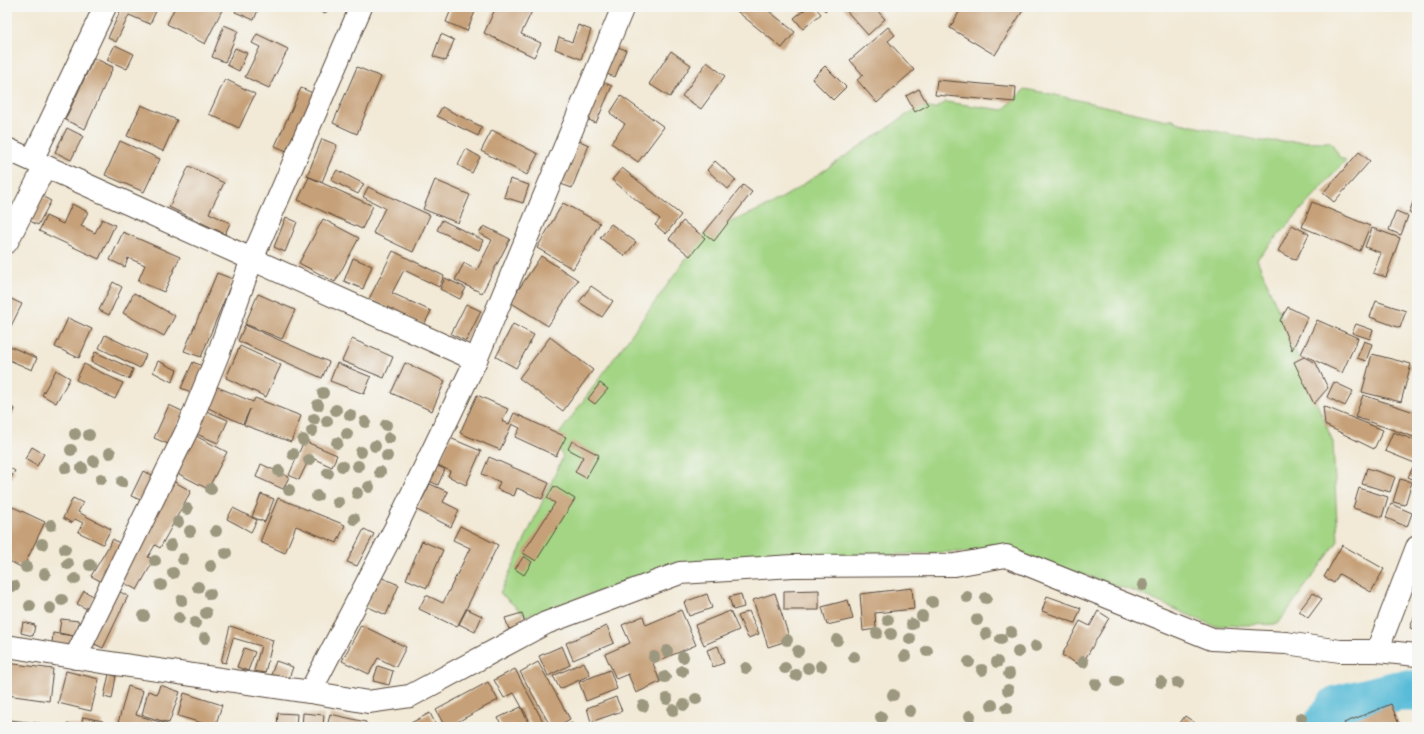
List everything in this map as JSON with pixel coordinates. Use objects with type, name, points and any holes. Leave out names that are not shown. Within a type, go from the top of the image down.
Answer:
[{"type":"street","points":[[7,242],[38,163],[105,7]]},
{"type":"street","points":[[75,658],[188,428],[220,348],[252,259],[361,7]]},
{"type":"street","points":[[310,692],[399,521],[476,360],[622,7]]},
{"type":"street","points":[[7,149],[476,360]]},
{"type":"street","points":[[1377,651],[1417,547]]},
{"type":"street","points":[[7,646],[75,658],[310,692],[368,702],[410,696],[546,623],[680,573],[793,566],[955,565],[1006,556],[1212,639],[1286,643],[1340,651],[1377,651],[1417,655]]},
{"type":"green space","points":[[1025,89],[1167,120],[1170,119],[1180,123],[1261,141],[1331,142],[1340,158],[1346,160],[1257,259],[1333,442],[1338,541],[1278,624],[1214,626],[1133,591],[1015,552],[950,552],[677,565],[526,616],[500,593],[563,457],[554,441],[705,233],[770,205],[792,192],[920,106],[935,109],[946,102],[1003,110]]},
{"type":"building","points":[[122,7],[158,7],[150,24],[129,15],[116,42],[108,38]]},
{"type":"building","points":[[175,7],[223,8],[205,44],[167,24]]},
{"type":"building","points":[[237,7],[259,7],[254,20],[235,12]]},
{"type":"building","points":[[311,7],[328,7],[325,14]]},
{"type":"building","points":[[452,7],[477,7],[467,31],[446,22]]},
{"type":"building","points":[[496,7],[534,7],[521,34],[541,43],[534,57],[484,33]]},
{"type":"building","points":[[764,7],[795,32],[782,48],[733,8]]},
{"type":"building","points":[[808,7],[815,7],[821,14],[803,29],[794,18]]},
{"type":"building","points":[[821,7],[830,7],[825,11]]},
{"type":"building","points":[[843,7],[874,7],[885,19],[868,35]]},
{"type":"building","points":[[962,7],[1025,7],[995,55],[950,28]]},
{"type":"building","points":[[224,25],[238,31],[225,62],[212,57]]},
{"type":"building","points":[[578,25],[591,30],[581,59],[555,49],[559,37],[572,42]]},
{"type":"building","points":[[888,27],[895,35],[888,41],[914,70],[877,103],[857,80],[863,75],[850,60]]},
{"type":"building","points":[[257,34],[288,49],[269,88],[245,77],[260,47],[252,43]]},
{"type":"building","points":[[441,34],[454,40],[446,61],[433,56]]},
{"type":"building","points":[[115,45],[134,54],[127,69],[107,60]]},
{"type":"building","points":[[615,46],[626,50],[615,77],[604,73]]},
{"type":"building","points":[[235,48],[247,53],[239,71],[227,65]]},
{"type":"building","points":[[671,51],[691,65],[670,97],[649,84]]},
{"type":"building","points":[[94,58],[113,67],[85,129],[65,120]]},
{"type":"building","points":[[707,62],[725,76],[701,109],[682,96]]},
{"type":"building","points":[[825,66],[846,87],[833,100],[812,79]]},
{"type":"building","points":[[357,67],[381,77],[357,134],[333,123]]},
{"type":"building","points":[[225,79],[255,94],[239,128],[209,114]]},
{"type":"building","points":[[937,80],[1016,87],[1015,102],[935,95]]},
{"type":"building","points":[[600,81],[612,86],[596,123],[584,118]]},
{"type":"building","points":[[301,88],[315,94],[289,152],[275,146]]},
{"type":"building","points":[[919,89],[928,105],[915,112],[906,96]]},
{"type":"building","points":[[621,96],[664,127],[638,162],[611,143],[625,124],[610,113]]},
{"type":"building","points":[[141,105],[177,120],[163,151],[127,136]]},
{"type":"building","points":[[442,107],[482,127],[478,136],[437,116]]},
{"type":"building","points":[[67,128],[83,136],[71,160],[55,152]]},
{"type":"building","points":[[492,130],[538,154],[527,175],[481,151]]},
{"type":"building","points":[[322,139],[337,145],[322,182],[307,176]]},
{"type":"building","points":[[575,139],[589,145],[572,188],[558,183]]},
{"type":"building","points":[[120,141],[160,159],[144,192],[105,175]]},
{"type":"building","points":[[466,149],[480,157],[472,173],[458,165]]},
{"type":"building","points":[[1359,152],[1370,161],[1334,202],[1323,193]]},
{"type":"building","points":[[715,161],[736,180],[728,189],[707,170]]},
{"type":"building","points":[[189,166],[224,183],[209,213],[230,223],[225,234],[169,207]]},
{"type":"building","points":[[622,168],[681,215],[666,234],[655,225],[660,219],[612,180]]},
{"type":"building","points":[[337,170],[364,184],[358,194],[331,180]]},
{"type":"building","points":[[309,177],[373,206],[362,229],[298,200]]},
{"type":"building","points":[[510,179],[529,185],[523,203],[504,197]]},
{"type":"building","points":[[435,180],[470,195],[458,223],[423,209]]},
{"type":"building","points":[[743,185],[752,192],[714,241],[704,233]]},
{"type":"building","points":[[368,187],[430,215],[413,252],[373,233],[385,208],[363,197]]},
{"type":"building","points":[[42,196],[51,201],[38,225],[28,220]]},
{"type":"building","points":[[1312,202],[1370,226],[1360,251],[1302,227]]},
{"type":"building","points":[[1413,202],[1417,203],[1417,217],[1409,213]]},
{"type":"building","points":[[563,203],[600,223],[573,269],[537,248]]},
{"type":"building","points":[[72,204],[88,212],[81,226],[95,233],[102,219],[115,225],[99,259],[39,231],[46,216],[63,224]]},
{"type":"building","points":[[1396,211],[1408,216],[1401,235],[1389,230]]},
{"type":"building","points":[[286,217],[297,222],[285,252],[274,247]]},
{"type":"building","points":[[323,219],[359,238],[335,282],[299,263]]},
{"type":"building","points":[[442,220],[483,240],[479,250],[437,230]]},
{"type":"building","points":[[683,221],[705,238],[690,256],[669,239]]},
{"type":"building","points":[[611,224],[636,242],[625,256],[600,238]]},
{"type":"building","points":[[1292,225],[1309,234],[1296,260],[1278,251]]},
{"type":"building","points":[[484,226],[510,239],[482,293],[455,280],[464,263],[477,270],[492,240],[479,233]]},
{"type":"building","points":[[1372,228],[1400,238],[1386,277],[1373,273],[1381,253],[1365,247]]},
{"type":"building","points":[[123,232],[180,257],[164,292],[138,281],[145,265],[128,258],[125,267],[110,260]]},
{"type":"building","points":[[393,251],[444,276],[439,287],[404,270],[392,293],[431,311],[424,325],[369,299]]},
{"type":"building","points":[[541,256],[578,280],[548,326],[510,302]]},
{"type":"building","points":[[353,258],[372,266],[363,289],[344,281]]},
{"type":"building","points":[[217,273],[233,279],[201,357],[184,351]]},
{"type":"building","points":[[445,278],[466,288],[460,299],[440,289]]},
{"type":"building","points":[[113,282],[122,287],[109,315],[99,310]]},
{"type":"building","points":[[591,286],[613,301],[602,317],[579,302]]},
{"type":"building","points":[[134,293],[175,316],[164,336],[123,313]]},
{"type":"building","points":[[258,294],[295,310],[282,339],[245,324]]},
{"type":"building","points":[[7,297],[22,304],[11,326],[7,324]]},
{"type":"building","points":[[1376,301],[1406,311],[1400,328],[1370,317]]},
{"type":"building","points":[[466,304],[481,311],[466,341],[451,334]]},
{"type":"building","points":[[1288,307],[1308,317],[1292,350],[1280,320]]},
{"type":"building","points":[[68,318],[92,329],[79,358],[55,347]]},
{"type":"building","points":[[1317,320],[1358,338],[1342,373],[1301,354]]},
{"type":"building","points":[[513,324],[534,335],[516,368],[496,357]]},
{"type":"building","points":[[1356,324],[1373,330],[1370,339],[1352,333]]},
{"type":"building","points":[[245,325],[329,362],[322,378],[238,341]]},
{"type":"building","points":[[105,335],[146,355],[140,368],[99,348]]},
{"type":"building","points":[[550,337],[593,370],[563,411],[519,378]]},
{"type":"building","points":[[352,339],[393,357],[384,378],[342,361]]},
{"type":"building","points":[[1364,341],[1372,344],[1366,361],[1357,358]]},
{"type":"building","points":[[7,345],[37,358],[32,370],[7,359]]},
{"type":"building","points":[[240,346],[281,365],[266,397],[226,378]]},
{"type":"building","points":[[95,352],[133,369],[129,379],[91,362]]},
{"type":"building","points":[[1372,354],[1411,364],[1401,402],[1362,392]]},
{"type":"building","points":[[1304,357],[1316,363],[1328,388],[1314,404],[1294,362]]},
{"type":"building","points":[[158,361],[177,370],[172,382],[153,372]]},
{"type":"building","points":[[193,362],[210,369],[198,395],[181,388]]},
{"type":"building","points":[[337,363],[371,377],[364,394],[330,381]]},
{"type":"building","points":[[405,363],[445,381],[432,411],[391,393]]},
{"type":"building","points":[[84,364],[123,383],[115,399],[76,380]]},
{"type":"building","points":[[56,370],[70,378],[56,403],[42,395]]},
{"type":"building","points":[[1334,382],[1353,391],[1345,406],[1327,397]]},
{"type":"building","points":[[600,383],[608,389],[595,404],[588,399]]},
{"type":"building","points":[[215,386],[253,402],[255,398],[301,416],[291,442],[244,425],[250,409],[243,424],[206,407]]},
{"type":"building","points":[[477,395],[508,409],[502,421],[509,424],[514,413],[566,437],[556,456],[515,437],[520,428],[512,424],[500,450],[460,433]]},
{"type":"building","points":[[1363,395],[1417,413],[1417,438],[1355,417]]},
{"type":"building","points":[[7,405],[15,409],[7,426]]},
{"type":"building","points":[[169,405],[184,412],[168,444],[154,438]]},
{"type":"building","points":[[1323,406],[1383,430],[1374,449],[1325,425]]},
{"type":"building","points":[[204,410],[228,420],[218,443],[194,433]]},
{"type":"building","points":[[1393,432],[1417,441],[1417,464],[1385,451]]},
{"type":"building","points":[[194,435],[227,452],[208,489],[175,472]]},
{"type":"building","points":[[450,438],[481,451],[466,485],[448,476],[450,471],[438,465]]},
{"type":"building","points":[[304,441],[337,455],[332,467],[310,457],[299,480],[289,475]]},
{"type":"building","points":[[572,441],[599,455],[586,478],[575,472],[583,457],[568,449]]},
{"type":"building","points":[[32,447],[44,454],[37,466],[25,459]]},
{"type":"building","points":[[489,457],[549,483],[542,499],[517,488],[514,496],[497,489],[500,482],[482,474]]},
{"type":"building","points":[[430,463],[445,469],[438,485],[423,478]]},
{"type":"building","points":[[261,464],[289,477],[283,489],[256,477]]},
{"type":"building","points":[[7,466],[15,471],[7,484]]},
{"type":"building","points":[[1413,467],[1417,468],[1417,481],[1408,477]]},
{"type":"building","points":[[1367,468],[1395,477],[1390,492],[1362,484]]},
{"type":"building","points":[[143,471],[157,477],[145,502],[131,496]]},
{"type":"building","points":[[1400,479],[1412,482],[1405,505],[1393,502]]},
{"type":"building","points":[[171,480],[191,491],[160,548],[155,545],[148,557],[154,560],[137,590],[117,579]]},
{"type":"building","points":[[430,484],[448,492],[443,502],[459,510],[451,527],[417,510]]},
{"type":"building","points":[[554,486],[575,499],[536,561],[523,553],[555,503],[547,498]]},
{"type":"building","points":[[1359,488],[1388,497],[1382,517],[1353,508]]},
{"type":"building","points":[[261,494],[274,499],[265,522],[252,517]]},
{"type":"building","points":[[73,498],[83,503],[78,512],[111,529],[103,544],[78,532],[83,523],[75,519],[72,523],[63,518]]},
{"type":"building","points":[[278,498],[345,525],[337,543],[296,526],[285,553],[260,542]]},
{"type":"building","points":[[1391,504],[1412,513],[1407,527],[1386,518]]},
{"type":"building","points":[[13,507],[45,522],[23,568],[7,560],[7,520]]},
{"type":"building","points":[[233,508],[257,520],[251,532],[227,519]]},
{"type":"building","points":[[460,526],[498,545],[457,627],[419,609],[426,595],[443,603],[470,548],[453,540]]},
{"type":"building","points":[[364,529],[374,534],[357,566],[347,562]]},
{"type":"building","points":[[113,539],[124,546],[102,582],[91,576]]},
{"type":"building","points":[[422,541],[443,550],[427,588],[406,579]]},
{"type":"building","points":[[1342,545],[1384,569],[1371,592],[1339,574],[1334,583],[1324,577]]},
{"type":"building","points":[[524,556],[532,562],[524,575],[515,569]]},
{"type":"building","points":[[380,577],[399,585],[386,615],[366,606]]},
{"type":"building","points":[[912,588],[914,609],[875,613],[876,629],[863,631],[860,594]]},
{"type":"building","points":[[114,589],[128,596],[103,648],[90,642]]},
{"type":"building","points":[[819,590],[819,610],[784,610],[784,591]]},
{"type":"building","points":[[84,591],[95,597],[89,610],[77,604]]},
{"type":"building","points":[[775,593],[790,640],[768,647],[753,600]]},
{"type":"building","points":[[1313,593],[1322,599],[1308,618],[1299,611]]},
{"type":"building","points":[[707,594],[712,608],[689,616],[684,602]]},
{"type":"building","points":[[741,594],[744,607],[733,610],[729,597]]},
{"type":"building","points":[[1047,596],[1081,608],[1075,623],[1042,611]]},
{"type":"building","points":[[848,600],[853,619],[827,625],[822,607]]},
{"type":"building","points":[[467,609],[482,616],[475,632],[459,624]]},
{"type":"building","points":[[1417,609],[1417,630],[1410,628]]},
{"type":"building","points":[[681,610],[696,645],[653,663],[660,682],[636,693],[628,674],[616,679],[605,654],[630,643],[622,625],[643,616],[646,625]]},
{"type":"building","points":[[730,611],[739,630],[704,645],[695,625]]},
{"type":"building","points":[[749,611],[759,634],[748,638],[738,616]]},
{"type":"building","points":[[1098,611],[1109,618],[1081,666],[1062,655],[1080,621],[1090,626]]},
{"type":"building","points":[[522,613],[525,624],[509,629],[505,618]]},
{"type":"building","points":[[61,619],[79,621],[74,648],[52,644],[53,633],[74,636],[59,633]]},
{"type":"building","points":[[23,622],[35,625],[33,636],[21,633]]},
{"type":"building","points":[[361,625],[406,647],[396,667],[378,658],[369,674],[342,661]]},
{"type":"building","points":[[230,626],[273,640],[265,673],[254,671],[261,646],[233,638],[226,663],[221,662]]},
{"type":"building","points":[[607,626],[614,643],[573,660],[566,643]]},
{"type":"building","points":[[562,646],[570,665],[548,676],[539,656]]},
{"type":"building","points":[[718,646],[724,663],[713,667],[707,650]]},
{"type":"building","points":[[244,648],[255,652],[248,671],[237,667]]},
{"type":"building","points":[[276,661],[293,667],[288,681],[271,675]]},
{"type":"building","points":[[538,662],[570,719],[556,727],[551,727],[520,672]]},
{"type":"building","points":[[584,662],[590,675],[560,689],[553,676]]},
{"type":"building","points":[[7,663],[53,669],[49,701],[7,695]]},
{"type":"building","points":[[378,666],[393,671],[389,685],[373,681]]},
{"type":"building","points":[[515,669],[546,727],[533,727],[514,693],[504,698],[494,680]]},
{"type":"building","points":[[610,670],[617,689],[586,701],[579,682]]},
{"type":"building","points":[[66,671],[99,679],[91,711],[58,703]]},
{"type":"building","points":[[109,674],[116,676],[112,699],[104,697]]},
{"type":"building","points":[[488,682],[498,700],[448,727],[445,727],[436,710]]},
{"type":"building","points":[[160,685],[180,692],[169,723],[142,715],[148,691],[157,694]]},
{"type":"building","points":[[128,686],[143,691],[136,715],[167,724],[167,727],[117,727]]},
{"type":"building","points":[[184,693],[222,705],[215,727],[178,716]]},
{"type":"building","points":[[616,697],[622,711],[591,722],[587,708]]},
{"type":"building","points":[[1391,704],[1400,727],[1346,727],[1344,723]]},
{"type":"building","points":[[521,707],[530,727],[502,727],[498,718]]},
{"type":"building","points":[[278,713],[297,714],[296,727],[277,727]]},
{"type":"building","points":[[303,713],[324,715],[323,727],[302,727]]},
{"type":"building","points":[[430,713],[437,727],[403,727]]},
{"type":"building","points":[[330,714],[366,722],[365,727],[327,727]]},
{"type":"building","points":[[1185,716],[1201,727],[1178,726]]},
{"type":"building","points":[[83,717],[103,721],[102,727],[66,727],[67,724],[81,726]]},
{"type":"building","points":[[10,720],[46,724],[45,727],[9,727]]},
{"type":"building","points":[[572,723],[574,727],[561,727]]},
{"type":"waterway","points":[[1322,727],[1337,706],[1398,691],[1417,691]]}]
